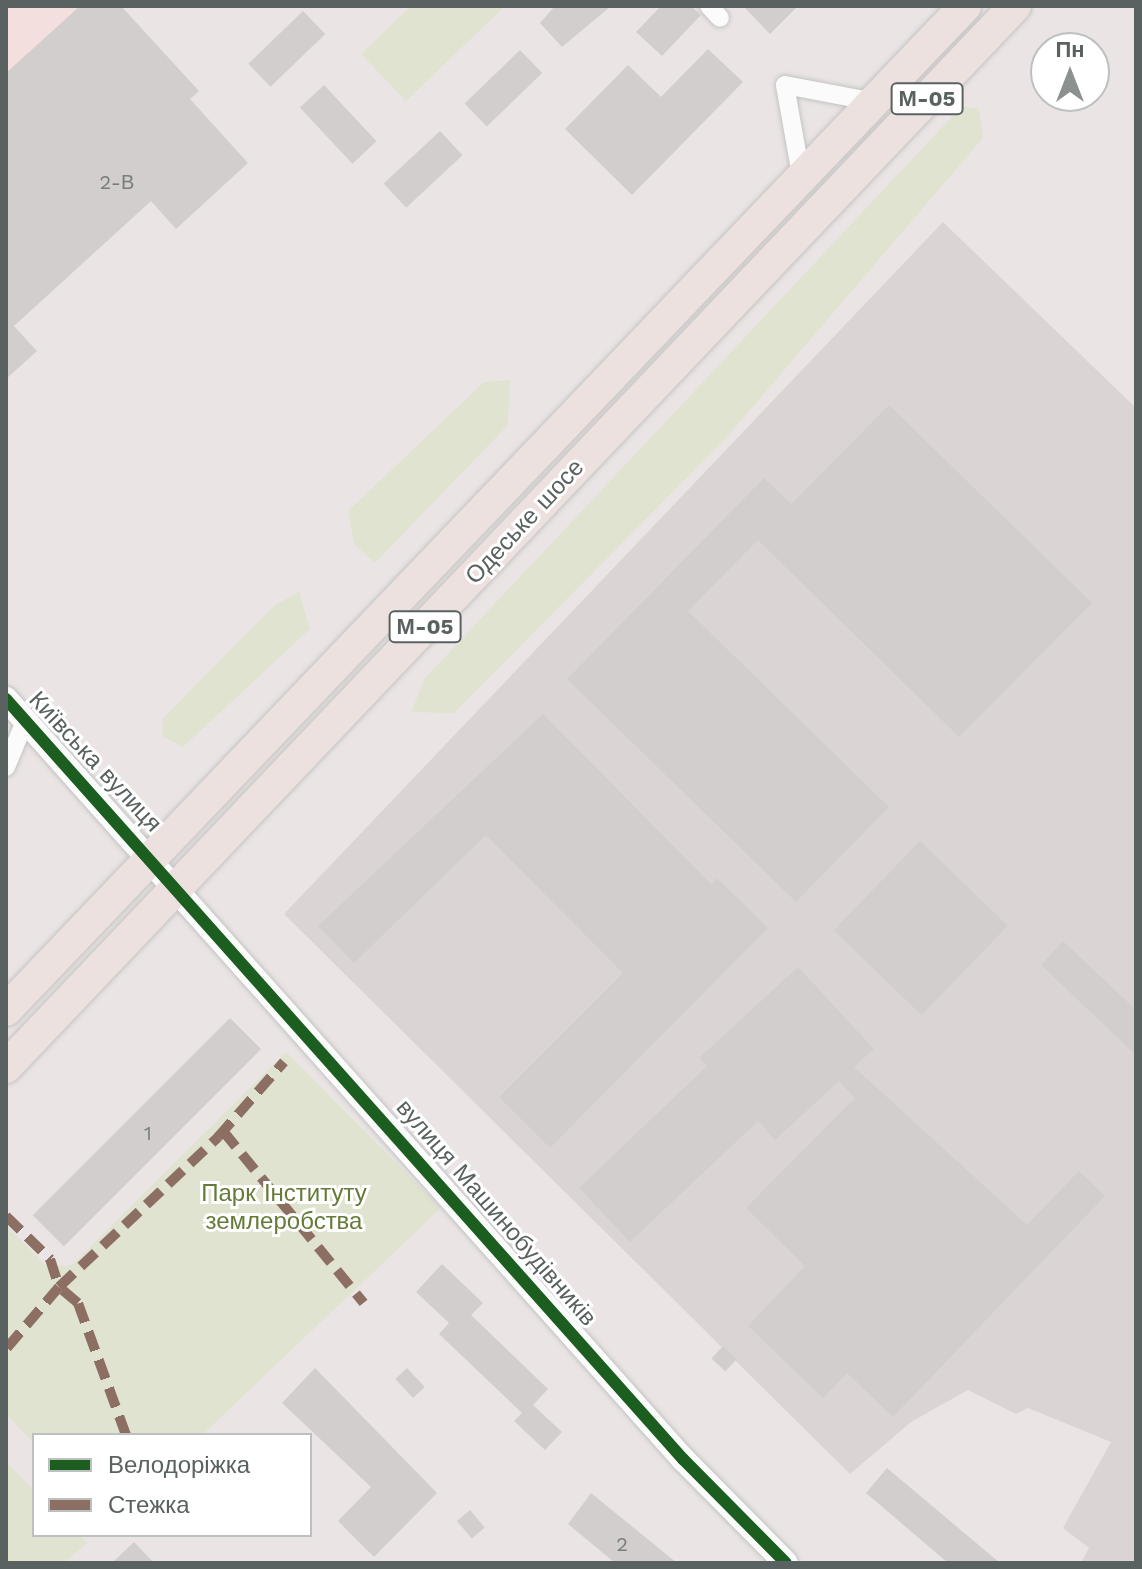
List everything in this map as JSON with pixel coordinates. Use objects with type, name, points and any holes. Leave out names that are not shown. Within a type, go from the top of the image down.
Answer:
[{"type":"highway","name":"Одеське шосе","points":[[6,1010],[965,6]]},
{"type":"highway","name":"Одеське шосе","points":[[6,1067],[1013,9]]},
{"type":"street","points":[[801,175],[785,85],[875,102]]},
{"type":"street","name":"Київська вулиця","points":[[6,699],[180,886]]},
{"type":"street","points":[[6,767],[26,719]]},
{"type":"street","name":"вулиця Машинобудівників","points":[[180,886],[683,1459],[786,1563]]},
{"type":"shaded area","points":[[6,6],[80,6],[6,73]]},
{"type":"shaded area","points":[[943,222],[1136,408],[1136,1563],[1081,1563],[1089,1548],[1063,1528],[1111,1442],[1028,1408],[1016,1414],[968,1390],[911,1422],[850,1474],[284,914]]},
{"type":"green space","points":[[411,6],[505,6],[406,101],[361,54]]},
{"type":"green space","points":[[962,106],[979,109],[983,138],[726,438],[454,713],[411,712],[425,678]]},
{"type":"green space","points":[[510,380],[508,425],[375,563],[354,544],[348,511],[484,382]]},
{"type":"green space","points":[[299,592],[310,629],[183,747],[162,736],[163,718],[275,605]]},
{"type":"green space","name":"Парк Інституту землеробства","points":[[286,1052],[441,1208],[204,1433],[32,1433],[32,1442],[6,1414],[6,1225],[47,1267],[72,1265]]},
{"type":"green space","points":[[6,1462],[32,1488],[32,1537],[81,1537],[87,1543],[64,1563],[6,1563]]},
{"type":"building","points":[[80,6],[121,6],[199,91],[190,99],[248,163],[176,229],[151,201],[14,326],[37,351],[6,379],[6,73]]},
{"type":"building","points":[[555,6],[611,6],[562,47],[540,23]]},
{"type":"building","points":[[661,6],[691,6],[701,15],[662,56],[636,32]]},
{"type":"building","points":[[743,6],[798,6],[770,34]]},
{"type":"building","points":[[303,11],[325,34],[271,87],[248,64]]},
{"type":"building","points":[[708,49],[743,82],[632,195],[565,129],[628,65],[661,97]]},
{"type":"building","points":[[520,50],[542,73],[487,127],[465,103]]},
{"type":"building","points":[[324,85],[377,141],[352,164],[300,108]]},
{"type":"building","points":[[440,131],[463,155],[406,208],[384,184]]},
{"type":"building","points":[[889,405],[1092,603],[959,737],[758,540],[688,611],[889,807],[796,902],[567,679],[764,478],[791,504]]},
{"type":"building","points":[[543,714],[711,884],[717,878],[768,928],[550,1148],[499,1097],[623,973],[486,835],[354,963],[318,926]]},
{"type":"building","points":[[920,841],[1008,926],[922,1015],[834,930]]},
{"type":"building","points":[[1063,941],[1136,1010],[1136,1055],[1041,965]]},
{"type":"building","points":[[798,967],[874,1049],[854,1067],[1027,1225],[1079,1171],[1105,1196],[893,1417],[847,1373],[823,1398],[748,1326],[805,1266],[746,1208],[855,1098],[839,1081],[775,1140],[758,1121],[630,1242],[579,1188],[707,1066],[699,1058]]},
{"type":"building","points":[[230,1018],[261,1049],[64,1246],[33,1215]]},
{"type":"building","points":[[442,1264],[483,1303],[471,1315],[548,1389],[533,1405],[562,1432],[545,1450],[514,1421],[522,1413],[439,1334],[449,1323],[416,1292]]},
{"type":"building","points":[[723,1346],[737,1359],[725,1371],[711,1358]]},
{"type":"building","points":[[315,1368],[437,1493],[374,1557],[338,1521],[371,1487],[282,1403]]},
{"type":"building","points":[[407,1368],[425,1387],[413,1398],[395,1379]]},
{"type":"building","points":[[887,1468],[1000,1563],[948,1563],[866,1493]]},
{"type":"building","points":[[591,1493],[677,1563],[615,1563],[568,1524]]},
{"type":"building","points":[[470,1510],[485,1528],[472,1539],[457,1521]]},
{"type":"building","points":[[134,1542],[154,1563],[112,1563]]},
{"type":"marked path","points":[[125,1433],[78,1303],[59,1287],[218,1137],[284,1062]]},
{"type":"marked path","points":[[223,1131],[364,1303]]},
{"type":"marked path","points":[[6,1216],[50,1259],[59,1287],[6,1349]]},
{"type":"cycle path","points":[[6,699],[683,1459],[786,1563]]}]
